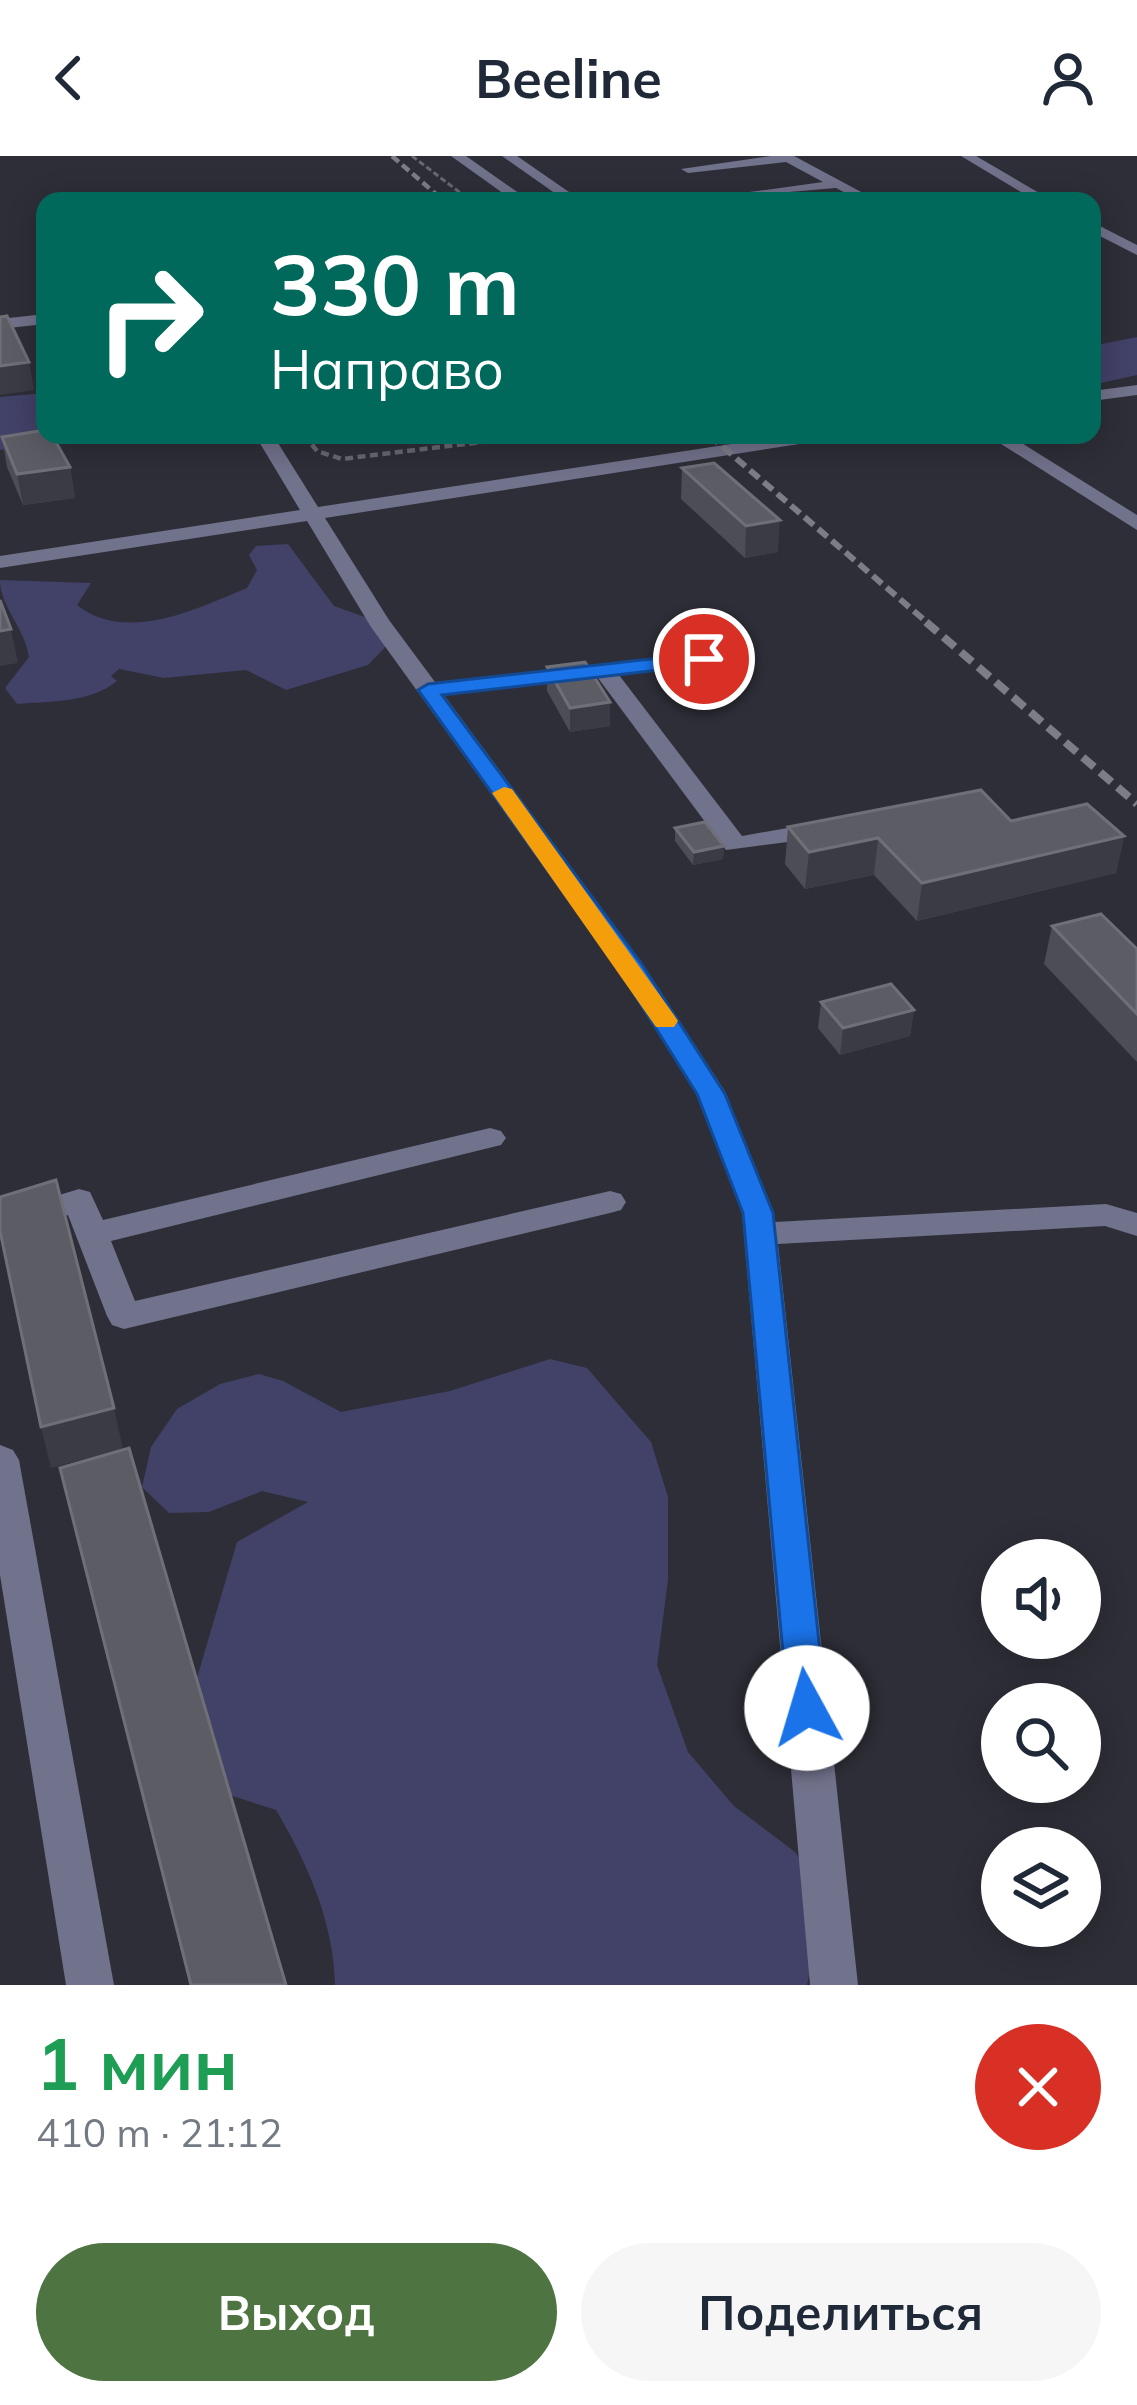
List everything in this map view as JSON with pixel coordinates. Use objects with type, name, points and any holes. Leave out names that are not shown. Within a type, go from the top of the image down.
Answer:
[{"type":"street","points":[[457,156],[510,192]]},
{"type":"street","points":[[508,156],[562,192]]},
{"type":"street","points":[[967,156],[1029,192]]},
{"type":"street","points":[[688,169],[789,157],[853,192]]},
{"type":"street","points":[[769,192],[837,184]]},
{"type":"street","points":[[1101,231],[1137,251]]},
{"type":"street","points":[[0,324],[36,320]]},
{"type":"street","points":[[1101,395],[1137,390]]},
{"type":"street","points":[[270,444],[379,622],[632,969],[711,1094],[758,1213],[834,1985]]},
{"type":"street","points":[[0,562],[765,444]]},
{"type":"street","points":[[1010,444],[1137,524]]},
{"type":"street","points":[[428,690],[704,659]]},
{"type":"street","points":[[604,670],[735,845],[843,826]]},
{"type":"street","points":[[92,1234],[490,1138]]},
{"type":"street","points":[[0,1225],[79,1200],[124,1316],[610,1202]]},
{"type":"street","points":[[760,1234],[1106,1215],[1137,1225]]},
{"type":"street","points":[[0,1460],[90,1985]]},
{"type":"path","points":[[412,156],[459,192]]},
{"type":"path","points":[[310,444],[316,452],[342,459],[464,444]]},
{"type":"shaded area","points":[[1137,337],[1137,375],[1101,383],[1101,344]]},
{"type":"shaded area","points":[[36,394],[36,443],[0,450],[0,397]]},
{"type":"shaded area","points":[[288,544],[334,606],[379,622],[392,640],[368,665],[286,690],[246,670],[164,678],[119,669],[111,676],[117,681],[106,688],[70,700],[17,704],[5,688],[29,657],[0,580],[91,583],[77,605],[117,622],[139,622],[184,613],[247,588],[257,570],[249,555],[256,546]]},
{"type":"shaded area","points":[[550,1359],[587,1368],[651,1442],[668,1497],[668,1580],[657,1665],[688,1752],[734,1806],[795,1852],[826,1897],[807,1985],[335,1985],[330,1939],[317,1894],[276,1810],[207,1788],[184,1722],[237,1542],[308,1502],[262,1491],[209,1512],[169,1513],[142,1487],[151,1447],[177,1409],[220,1384],[259,1374],[283,1381],[341,1412],[450,1391]]},
{"type":"building","points":[[7,316],[29,362],[0,366],[0,317]]},
{"type":"building","points":[[36,431],[36,444],[57,444],[70,467],[17,474],[2,437]]},
{"type":"building","points":[[714,463],[780,520],[746,526],[682,468]]},
{"type":"building","points":[[0,600],[11,629],[0,631]]},
{"type":"building","points":[[585,662],[610,702],[570,708],[547,667]]},
{"type":"building","points":[[981,790],[1011,821],[1087,804],[1124,836],[922,883],[878,838],[809,852],[788,827]]},
{"type":"building","points":[[705,822],[724,846],[694,852],[675,828]]},
{"type":"building","points":[[1101,914],[1137,949],[1137,1014],[1052,926]]},
{"type":"building","points":[[891,984],[914,1010],[843,1028],[821,1002]]},
{"type":"building","points":[[56,1180],[114,1408],[41,1427],[0,1231],[0,1197]]},
{"type":"building","points":[[129,1448],[286,1985],[191,1985],[60,1468]]},
{"type":"railway","points":[[392,156],[434,192]]},
{"type":"railway","points":[[719,444],[930,625]]},
{"type":"railway","points":[[926,622],[1137,804]]},
{"type":"slow traffic","points":[[504,793],[665,1021]]},
{"type":"route","points":[[704,659],[428,690],[632,969],[711,1094],[758,1213],[807,1708]]}]
